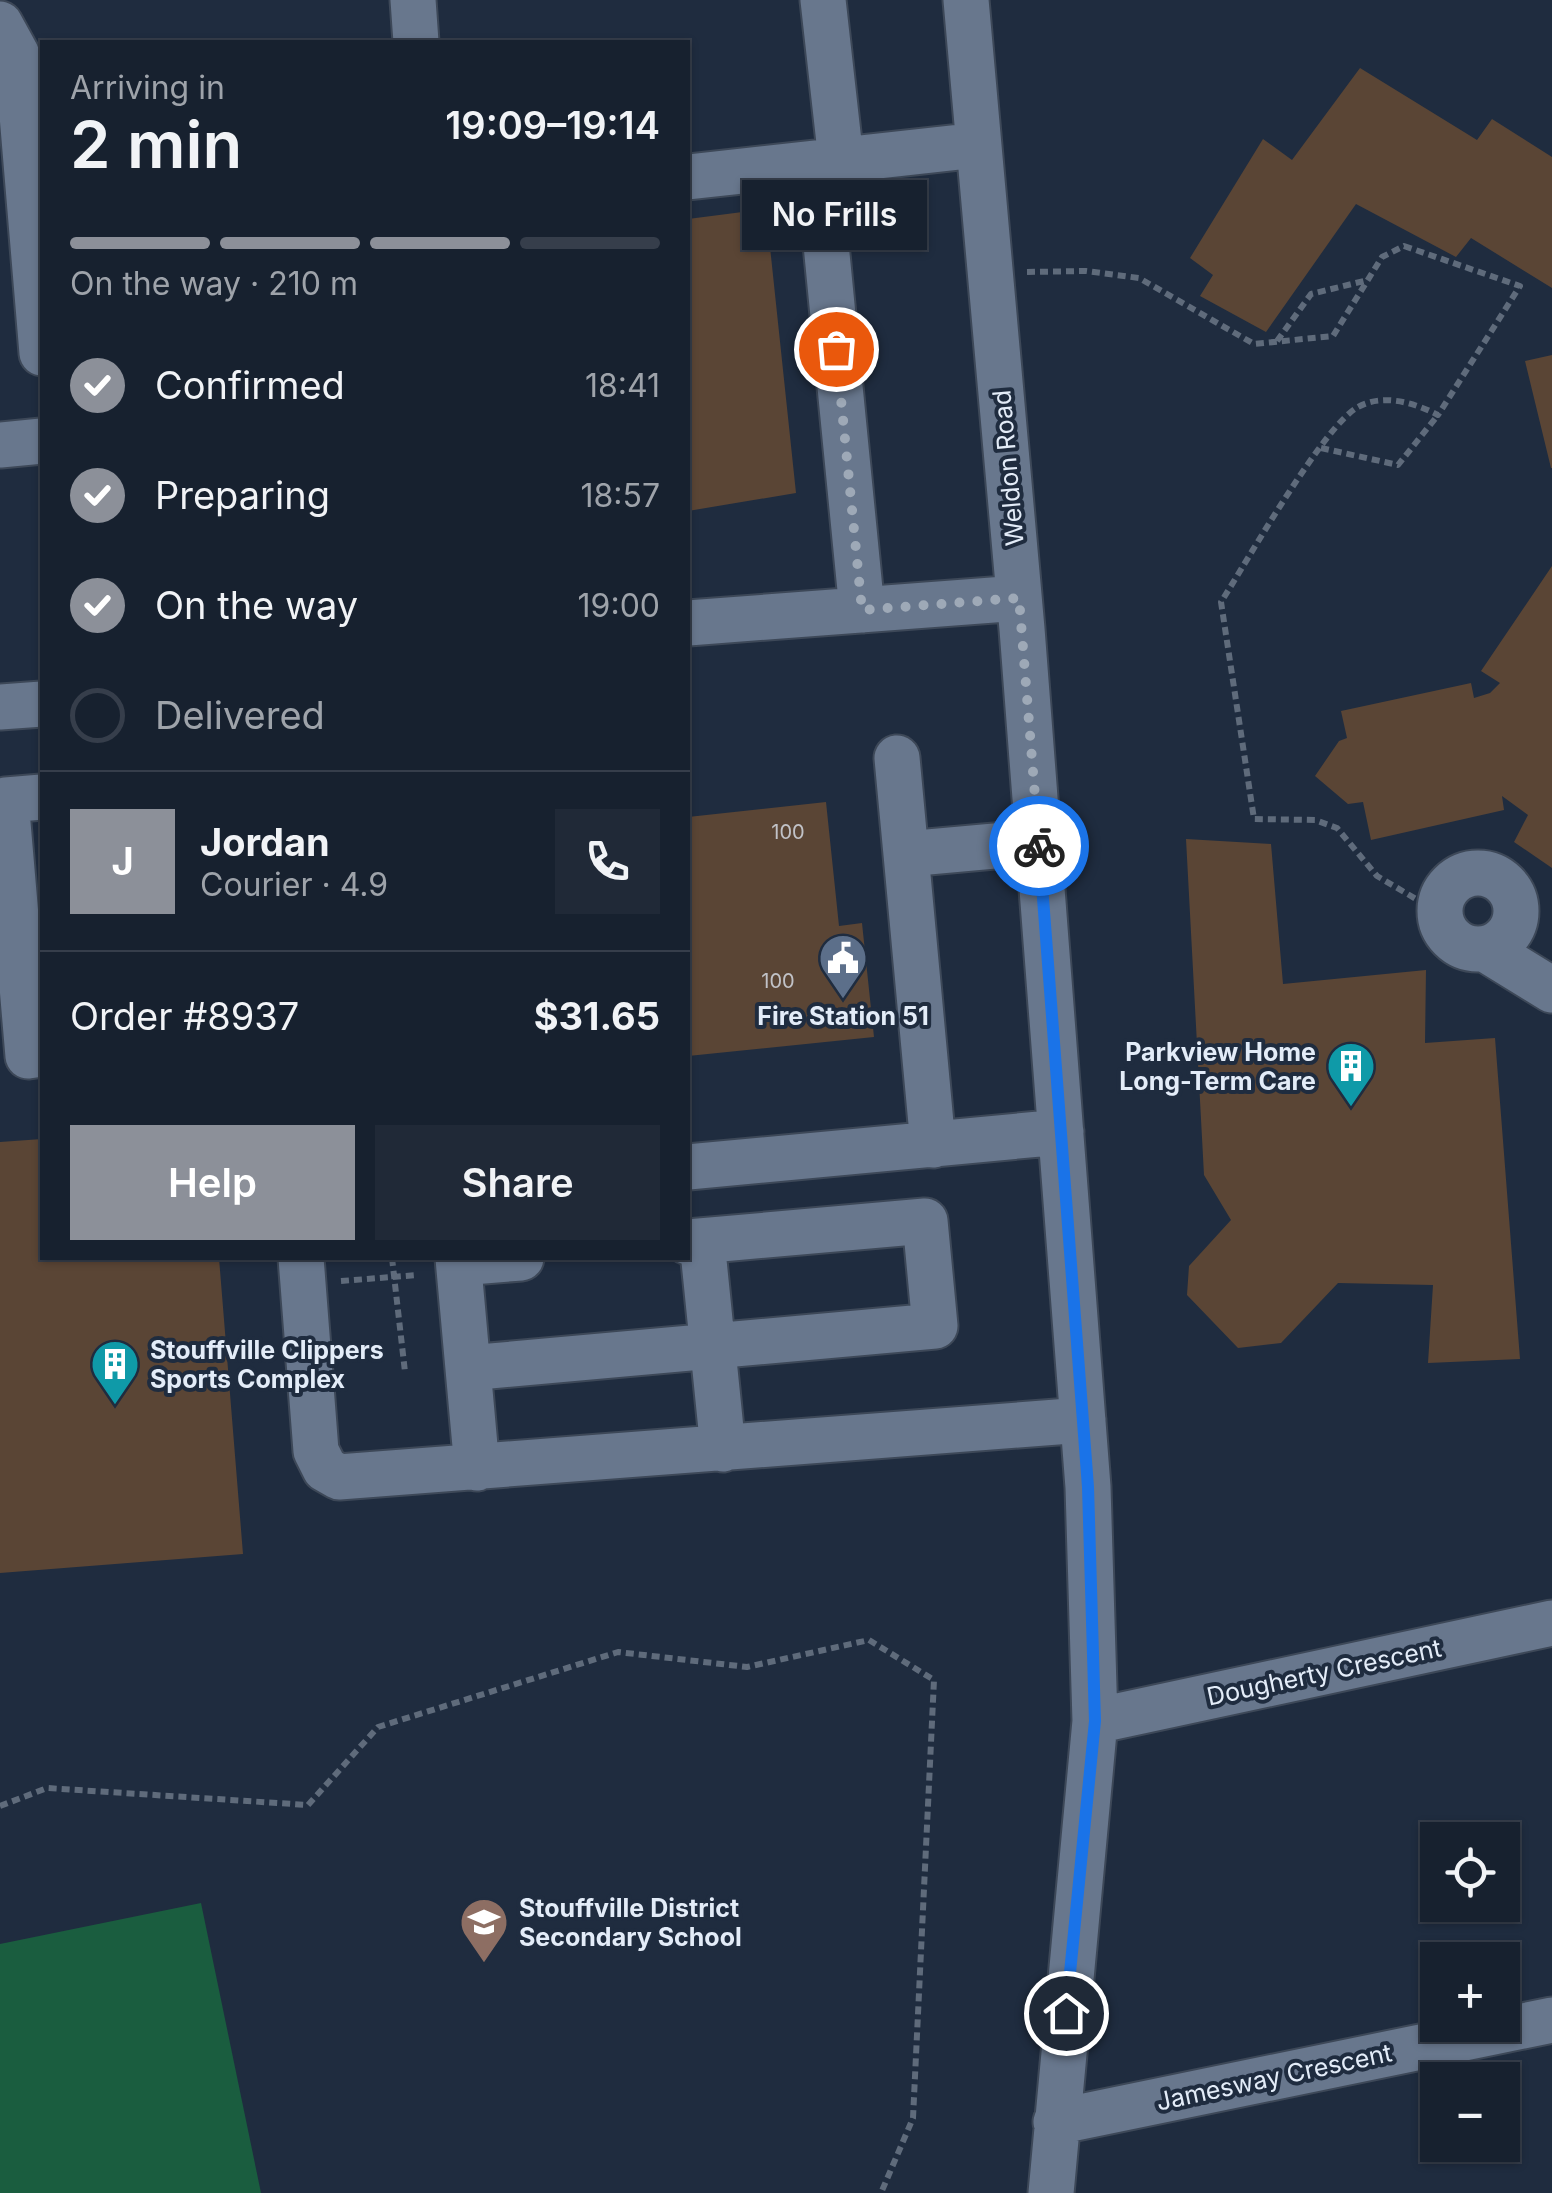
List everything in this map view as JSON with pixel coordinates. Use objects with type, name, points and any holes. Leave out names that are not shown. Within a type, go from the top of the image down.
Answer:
[{"type":"street","points":[[413,0],[416,40]]},
{"type":"street","points":[[823,0],[830,162],[862,610]]},
{"type":"street","name":"Weldon Road","points":[[966,0],[1019,598],[1083,1420],[1095,1721],[1051,2193]]},
{"type":"street","points":[[0,24],[17,55],[14,180],[40,341]]},
{"type":"street","points":[[690,177],[978,145]]},
{"type":"street","points":[[0,445],[40,441]]},
{"type":"street","points":[[690,624],[1019,598]]},
{"type":"street","points":[[0,707],[40,704]]},
{"type":"street","points":[[897,758],[932,1145]]},
{"type":"street","points":[[24,1056],[6,800],[40,798]]},
{"type":"street","points":[[906,854],[1038,842]]},
{"type":"street","points":[[1487,950],[1508,938],[1516,924],[1510,885],[1474,870],[1449,882],[1438,912],[1451,940],[1487,950],[1552,990]]},
{"type":"street","points":[[690,1167],[1061,1132]]},
{"type":"street","points":[[468,1368],[713,1347],[935,1326],[925,1221],[695,1242],[713,1347],[724,1449]]},
{"type":"street","points":[[477,1468],[459,1264],[501,1260]]},
{"type":"street","points":[[301,1271],[314,1438],[325,1470],[349,1478],[1083,1420]]},
{"type":"street","name":"Dougherty Crescent","points":[[1095,1721],[1552,1623]]},
{"type":"street","name":"Jamesway Crescent","points":[[1056,2122],[1552,2020]]},
{"type":"path","points":[[990,273],[1086,271],[1139,278],[1254,344],[1333,336],[1382,257],[1404,246],[1520,286],[1438,415],[1398,465],[1321,448]]},
{"type":"path","points":[[1276,342],[1311,294],[1368,280]]},
{"type":"path","points":[[1438,415],[1410,400],[1358,406],[1321,448],[1221,602],[1254,819],[1316,820],[1337,828],[1377,876],[1438,912]]},
{"type":"path","points":[[392,1260],[404,1372]]},
{"type":"path","points":[[301,1271],[394,1277],[459,1264]]},
{"type":"path","points":[[0,1806],[47,1788],[308,1805],[378,1727],[618,1652],[747,1667],[869,1640],[934,1680],[912,2118],[881,2193]]},
{"type":"green space","points":[[201,1903],[261,2193],[0,2193],[0,1944]]},
{"type":"building","points":[[1360,68],[1477,140],[1492,119],[1552,157],[1552,288],[1471,238],[1456,257],[1356,204],[1266,332],[1200,296],[1213,275],[1190,258],[1263,139],[1292,160]]},
{"type":"building","points":[[766,209],[796,493],[690,511],[690,219]]},
{"type":"building","points":[[1552,355],[1552,468],[1551,468],[1525,361]]},
{"type":"building","points":[[1552,566],[1552,868],[1514,842],[1528,815],[1502,796],[1504,810],[1371,840],[1363,802],[1348,804],[1315,776],[1339,741],[1347,738],[1341,711],[1471,683],[1474,698],[1490,693],[1500,683],[1481,671]]},
{"type":"building","points":[[826,802],[839,926],[862,923],[874,1037],[690,1056],[690,817]]},
{"type":"building","name":"Parkview Home Long-Term Care","points":[[1186,839],[1271,844],[1283,984],[1426,970],[1425,1043],[1495,1038],[1520,1359],[1428,1363],[1433,1285],[1338,1283],[1281,1343],[1238,1348],[1187,1295],[1189,1266],[1231,1220],[1204,1175]]},
{"type":"building","name":"Stouffville Clippers Sports Complex","points":[[40,1139],[40,1260],[219,1260],[243,1554],[0,1573],[0,1142]]},
{"type":"way so far","points":[[836,349],[862,610],[1019,598],[1039,846]]},
{"type":"place","name":"No Frills","points":[[836,349]]},
{"type":"place","name":"Fire Station 51","points":[[843,1000]]},
{"type":"place","name":"Parkview Home Long-Term Care","points":[[1351,1108]]},
{"type":"place","name":"Stouffville Clippers Sports Complex","points":[[115,1406]]},
{"type":"place","name":"Stouffville District Secondary School","points":[[484,1964]]},
{"type":"route","points":[[1039,846],[1088,1487],[1095,1721],[1066,2013]]}]
